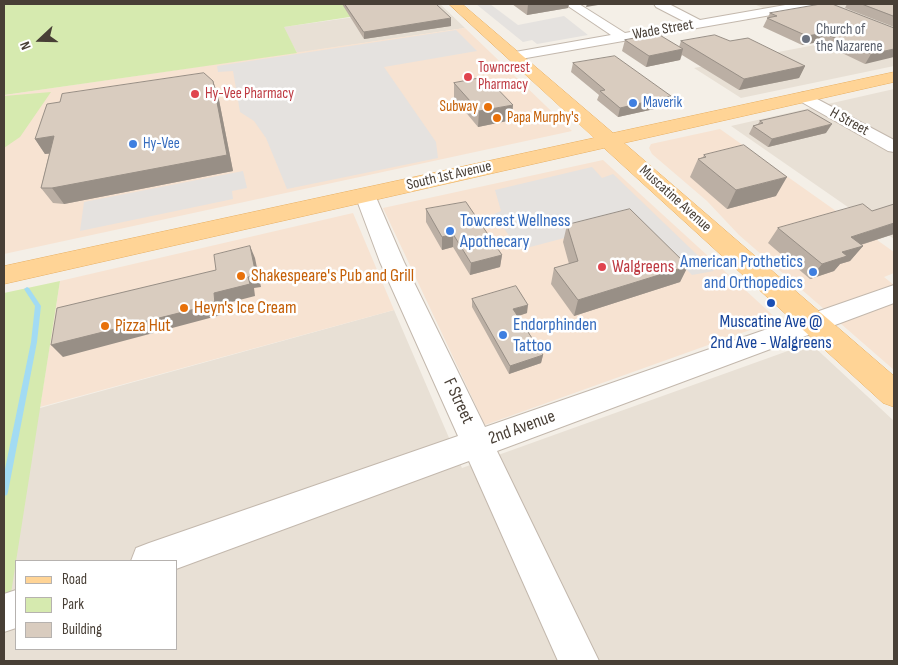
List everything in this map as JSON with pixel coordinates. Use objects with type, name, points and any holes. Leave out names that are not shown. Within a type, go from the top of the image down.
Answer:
[{"type":"main road","name":"Muscatine Avenue","points":[[455,4],[894,394]]},
{"type":"main road","name":"South 1st Avenue","points":[[4,275],[894,77]]},
{"type":"street","points":[[571,4],[623,37]]},
{"type":"street","points":[[660,4],[698,24]]},
{"type":"street","name":"Wade Street","points":[[515,56],[811,4]]},
{"type":"street","name":"H Street","points":[[804,97],[894,147]]},
{"type":"street","name":"F Street","points":[[365,195],[392,262],[579,661]]},
{"type":"street","name":"2nd Avenue","points":[[152,560],[894,294]]},
{"type":"shaded area","points":[[347,4],[440,4],[465,28],[297,53],[283,27],[355,17]]},
{"type":"shaded area","points":[[476,4],[490,4],[518,25],[564,16],[588,35],[537,44],[532,40],[523,42]]},
{"type":"shaded area","points":[[754,4],[894,4],[894,66],[741,98],[694,68],[836,41]]},
{"type":"shaded area","points":[[465,28],[572,131],[4,254],[4,95]]},
{"type":"shaded area","points":[[456,30],[477,51],[384,67],[436,142],[438,158],[287,189],[266,138],[254,121],[240,112],[233,71],[218,72],[217,66]]},
{"type":"shaded area","points":[[894,89],[894,239],[731,126]]},
{"type":"shaded area","points":[[720,129],[894,252],[894,273],[884,277],[894,285],[894,370],[739,235],[707,201],[652,154],[649,148],[651,144]]},
{"type":"shaded area","points":[[603,160],[778,320],[485,425],[383,208]]},
{"type":"shaded area","points":[[592,167],[602,178],[613,174],[714,271],[692,275],[636,219],[519,250],[494,214],[501,211],[495,190]]},
{"type":"shaded area","points":[[243,171],[247,188],[232,191],[233,199],[80,231],[84,202]]},
{"type":"shaded area","points":[[353,213],[394,310],[40,407],[60,281]]},
{"type":"shaded area","points":[[394,310],[462,468],[810,343],[894,421],[894,661],[4,661],[4,418]]},
{"type":"green space","points":[[4,4],[347,4],[356,16],[284,27],[297,53],[4,95]]},
{"type":"green space","points":[[51,92],[20,137],[4,148],[4,96]]},
{"type":"green space","points":[[60,281],[4,638],[4,293]]},
{"type":"building","points":[[345,4],[436,4],[451,18],[364,32]]},
{"type":"building","points":[[821,4],[832,4],[894,28],[894,49],[871,54],[824,33],[807,36],[767,18],[777,16],[770,13]]},
{"type":"building","points":[[862,4],[894,4],[894,16]]},
{"type":"building","points":[[658,34],[683,49],[649,56],[625,40]]},
{"type":"building","points":[[715,35],[730,41],[748,38],[805,66],[744,79],[681,41]]},
{"type":"building","points":[[615,56],[671,96],[620,108],[600,91],[605,90],[573,63]]},
{"type":"building","name":"Hy-Vee","points":[[204,73],[213,81],[227,155],[52,188],[41,188],[54,136],[35,139],[47,104],[60,102],[62,94]]},
{"type":"building","points":[[486,77],[513,105],[479,111],[454,83]]},
{"type":"building","points":[[808,110],[832,124],[772,139],[753,126],[763,123],[760,121]]},
{"type":"building","points":[[744,145],[787,177],[736,190],[698,159],[706,157],[704,155]]},
{"type":"building","points":[[466,202],[502,255],[471,263],[453,234],[442,237],[426,209]]},
{"type":"building","points":[[863,204],[872,211],[894,204],[894,223],[851,237],[863,246],[842,252],[847,256],[822,264],[778,228]]},
{"type":"building","name":"Walgreens","points":[[630,209],[688,266],[578,300],[554,268],[578,261],[567,225]]},
{"type":"building","points":[[250,246],[256,275],[248,277],[250,284],[214,293],[215,304],[51,345],[57,308],[216,270],[214,255]]},
{"type":"building","points":[[516,286],[528,305],[513,309],[543,355],[510,366],[472,299]]},
{"type":"waterway","points":[[4,492],[34,342],[38,306],[27,289]]},
{"type":"place","name":"Church of the Nazarene","points":[[806,39]]},
{"type":"place","name":"Towncrest Pharmacy","points":[[468,77]]},
{"type":"place","name":"Hy-Vee Pharmacy","points":[[195,94]]},
{"type":"place","name":"Maverik","points":[[633,103]]},
{"type":"place","name":"Subway","points":[[488,107]]},
{"type":"place","name":"Papa Murphy's","points":[[497,118]]},
{"type":"place","name":"Hy-Vee","points":[[133,144]]},
{"type":"place","name":"Towcrest Wellness Apothecary","points":[[450,231]]},
{"type":"place","name":"Walgreens","points":[[602,267]]},
{"type":"place","name":"American Prothetics and Orthopedics","points":[[813,272]]},
{"type":"place","name":"Shakespeare's Pub and Grill","points":[[241,276]]},
{"type":"place","name":"Muscatine Ave @ 2nd Ave - Walgreens","points":[[771,303]]},
{"type":"place","name":"Heyn's Ice Cream","points":[[184,308]]},
{"type":"place","name":"Pizza Hut","points":[[105,326]]},
{"type":"place","name":"Endorphinden Tattoo","points":[[503,335]]}]
